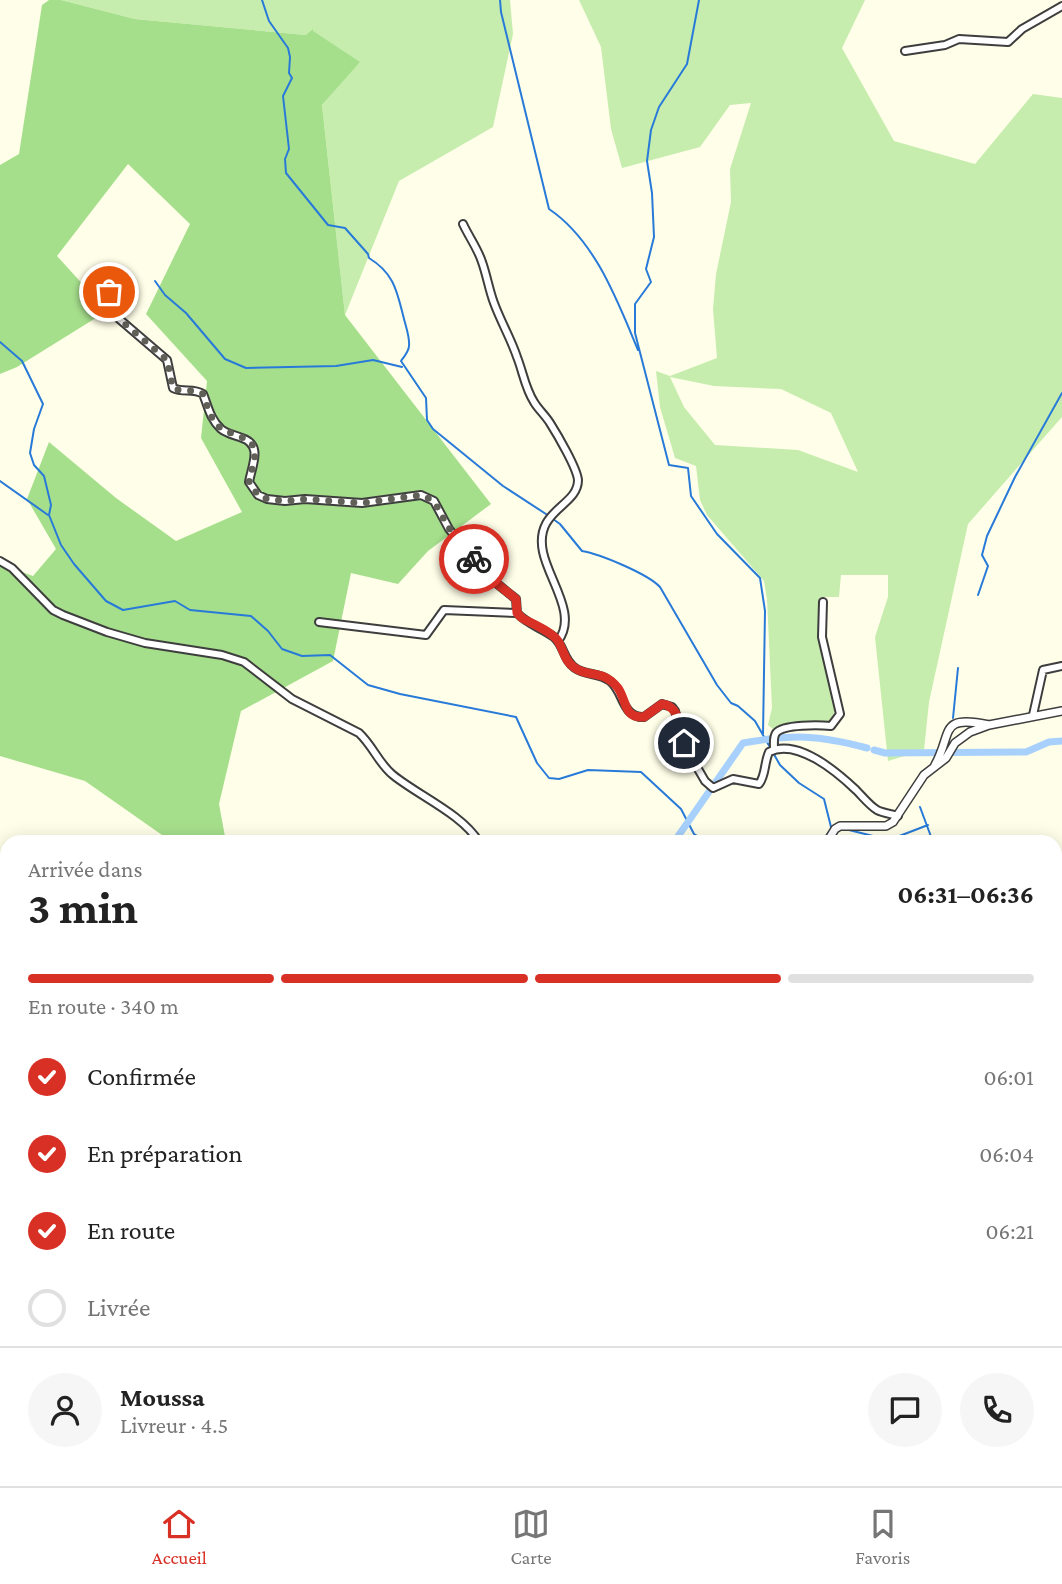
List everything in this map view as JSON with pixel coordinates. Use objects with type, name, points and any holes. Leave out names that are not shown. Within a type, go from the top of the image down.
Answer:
[{"type":"street","points":[[905,51],[945,45],[959,39],[1008,42],[1022,29],[1062,6]]},
{"type":"street","points":[[463,224],[481,260],[494,303],[517,356],[527,388],[535,404],[549,421],[577,475],[577,487],[547,520],[542,532],[542,551],[553,585],[565,610],[564,634],[558,641]]},
{"type":"street","points":[[104,277],[118,318],[167,360],[173,388],[180,392],[199,391],[203,394],[215,423],[225,432],[247,439],[253,444],[255,451],[249,482],[258,495],[285,501],[305,499],[362,503],[421,495],[428,497],[434,501],[449,529],[485,574],[516,599],[517,613]]},
{"type":"street","points":[[0,561],[12,568],[53,610],[63,615],[145,643],[222,655],[244,662],[292,699],[359,733],[393,775],[464,823],[473,835]]},
{"type":"street","points":[[319,622],[426,635],[444,610],[517,613],[558,641],[568,662],[575,668],[601,675],[619,690],[631,715],[644,717],[662,704],[672,707],[684,743],[705,781],[713,788],[733,779],[759,784],[764,776],[764,761],[779,730],[798,726],[831,726],[840,714],[822,637],[823,603]]},
{"type":"street","points":[[1033,715],[1043,670],[1062,666]]},
{"type":"street","points":[[831,835],[841,826],[886,826],[898,816],[919,783],[946,758],[955,743],[970,732],[989,725],[1062,711]]},
{"type":"street","points":[[932,769],[940,756],[945,733],[958,722],[989,725]]},
{"type":"street","points":[[945,733],[955,743]]},
{"type":"street","points":[[771,751],[793,750],[810,755],[854,788],[873,808],[898,816]]},
{"type":"green space","points":[[49,0],[61,0],[135,19],[306,35],[313,29],[360,62],[322,105],[345,315],[491,504],[428,551],[398,584],[351,573],[333,661],[241,711],[219,804],[225,835],[162,835],[85,781],[0,756],[0,564],[33,576],[56,549],[27,499],[49,442],[116,498],[176,541],[242,512],[201,438],[207,381],[146,314],[190,224],[128,164],[57,256],[107,311],[17,367],[0,374],[0,165],[19,154],[42,5]]},
{"type":"green space","points":[[61,0],[510,0],[513,34],[493,127],[399,181],[345,315],[322,105],[359,62],[306,35],[135,19]]},
{"type":"green space","points":[[579,0],[865,0],[842,48],[894,141],[975,164],[1033,94],[1062,98],[1062,417],[968,524],[929,702],[924,750],[888,761],[875,637],[888,597],[888,575],[841,575],[839,597],[820,597],[818,623],[835,710],[830,722],[782,724],[773,729],[768,725],[772,708],[764,581],[707,515],[700,500],[696,466],[675,458],[660,407],[656,371],[670,376],[717,358],[713,309],[716,274],[731,202],[730,169],[751,103],[730,105],[700,147],[622,168],[611,129],[601,47]],"holes":[[[670,377],[714,386],[781,389],[831,413],[858,472],[798,450],[715,445],[684,407]]]},
{"type":"waterway","points":[[262,0],[269,21],[288,48],[290,57],[289,73],[292,78],[283,96],[289,149],[285,159],[286,173],[328,225],[345,228],[369,258],[390,277],[397,292],[409,340],[408,350],[401,361],[426,398],[427,420],[433,429],[503,486],[549,516]]},
{"type":"waterway","points":[[500,0],[549,209],[565,222],[592,254],[613,292],[638,350]]},
{"type":"waterway","points":[[699,0],[687,64],[659,107],[651,130],[647,161],[654,237],[646,269],[651,282],[635,304],[635,333],[669,465],[688,468],[691,496],[717,534],[760,578],[765,611],[763,734]]},
{"type":"waterway","points":[[155,281],[225,359],[246,368],[336,366],[373,360],[402,367]]},
{"type":"waterway","points":[[0,342],[22,361],[43,404],[34,429],[30,453],[34,465],[44,476],[51,505],[49,515],[61,545],[106,601],[123,610],[175,601],[190,610],[251,616],[268,631],[282,649],[302,656],[330,655],[368,685],[516,717],[537,763],[549,778],[559,779],[588,770],[641,772],[681,809],[696,835]]},
{"type":"waterway","points":[[978,595],[988,566],[982,555],[987,536],[1015,477],[1062,393]]},
{"type":"waterway","points":[[0,481],[48,515]]},
{"type":"waterway","points":[[553,519],[582,551],[623,565],[660,587],[717,685],[731,703],[755,721],[780,765],[799,783],[824,799],[831,827]]},
{"type":"waterway","points":[[953,718],[958,668]]},
{"type":"waterway","points":[[679,835],[743,743],[806,737],[867,748]]},
{"type":"waterway","points":[[874,750],[885,753],[1026,752],[1049,742],[1062,741]]},
{"type":"waterway","points":[[920,807],[930,835]]},
{"type":"waterway","points":[[902,835],[928,825]]},
{"type":"waterway","points":[[827,835],[833,827]]},
{"type":"waterway","points":[[845,829],[869,835]]},
{"type":"way so far","points":[[109,292],[118,318],[167,360],[173,388],[180,392],[199,391],[203,394],[215,423],[225,432],[247,439],[253,444],[255,451],[249,482],[258,495],[285,501],[305,499],[362,503],[421,495],[428,497],[434,501],[449,529],[474,559]]},
{"type":"route","points":[[474,559],[485,574],[516,599],[517,613],[522,618],[558,641],[568,662],[582,672],[601,675],[609,680],[619,690],[631,715],[644,717],[662,704],[672,707],[684,743]]}]
